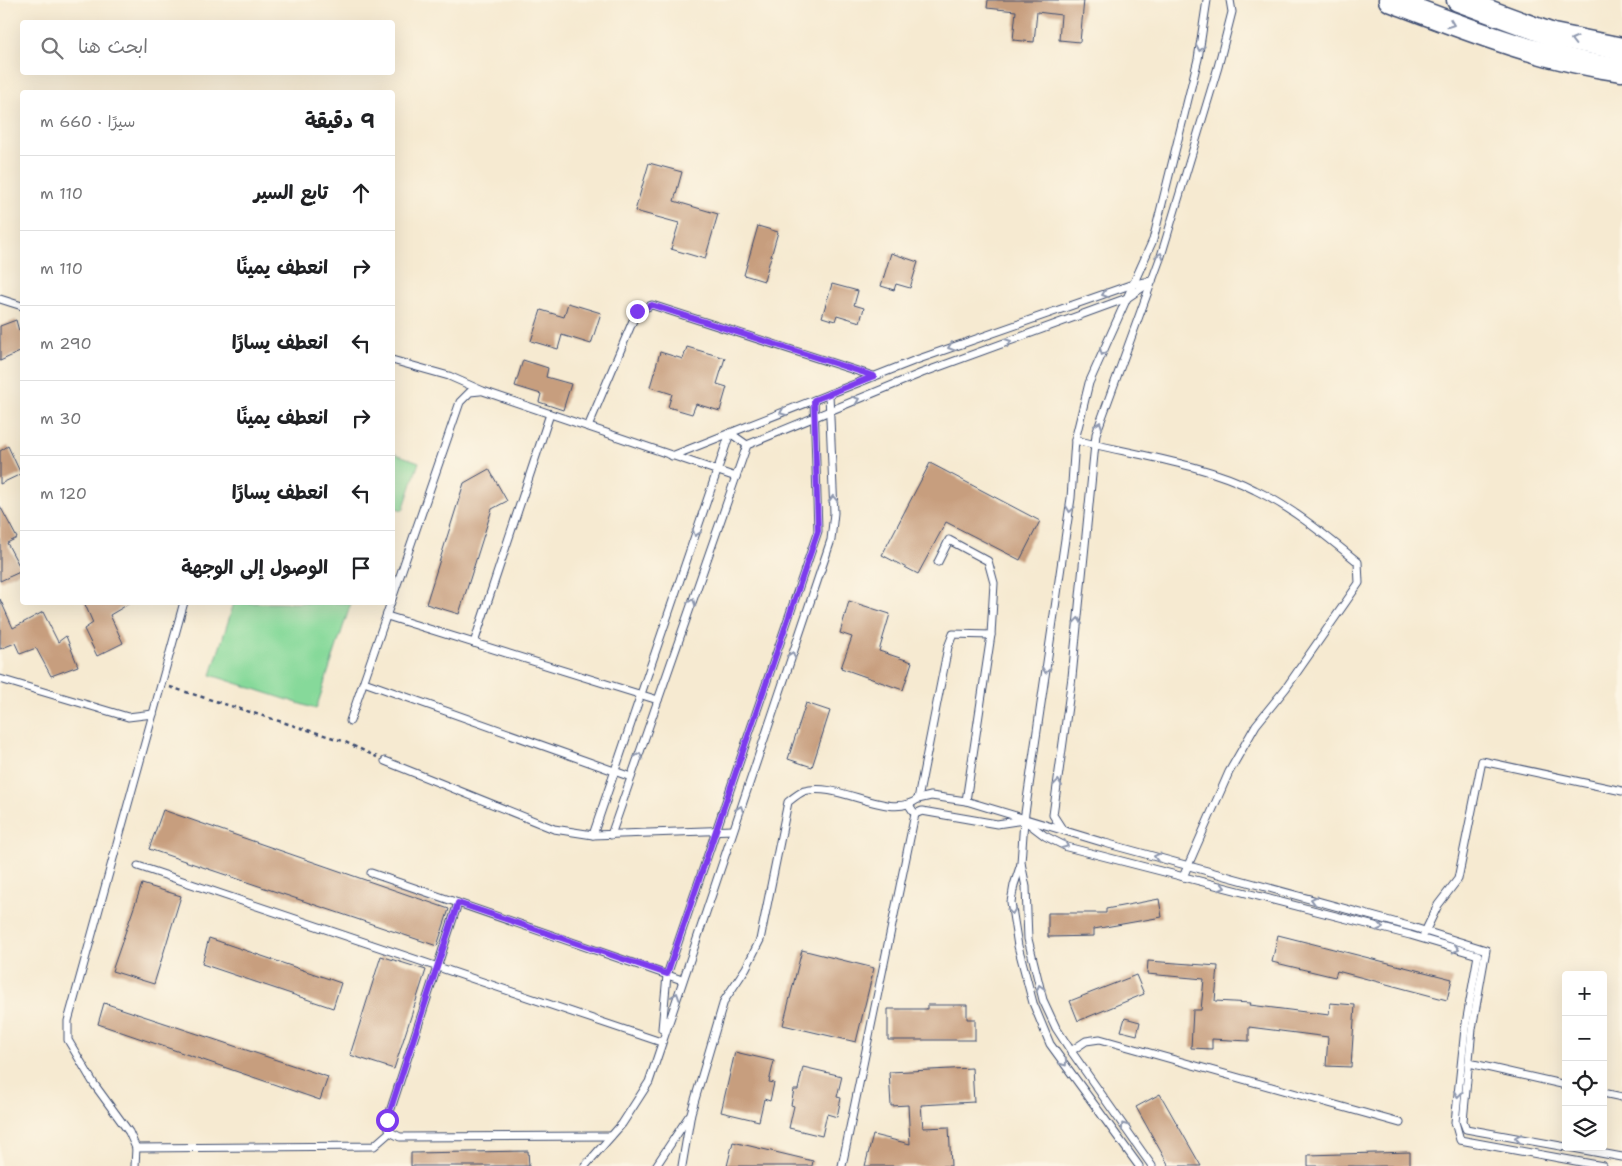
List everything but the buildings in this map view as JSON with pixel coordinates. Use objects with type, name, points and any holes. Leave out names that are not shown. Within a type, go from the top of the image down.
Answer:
[{"type":"highway","points":[[1390,0],[1524,49],[1574,62],[1622,70]]},
{"type":"highway","points":[[1458,0],[1553,35],[1622,49]]},
{"type":"lane","points":[[1139,1166],[1050,1044],[1033,1003],[1018,946],[1011,902],[1021,863],[1024,820],[1071,498],[1075,440],[1089,383],[1153,240],[1198,59],[1207,0]]},
{"type":"lane","points":[[1062,828],[1053,815],[1072,677],[1096,434],[1152,281],[1218,67],[1232,12],[1230,0]]},
{"type":"lane","points":[[672,456],[874,376],[1133,284],[1152,281]]},
{"type":"lane","points":[[611,835],[747,444],[922,373],[1127,298],[1152,281]]},
{"type":"lane","points":[[0,299],[20,305]]},
{"type":"lane","points":[[588,427],[637,311],[652,305],[874,376]]},
{"type":"lane","points":[[395,361],[449,376],[483,391],[736,477]]},
{"type":"lane","points":[[395,592],[460,402],[470,392],[483,391]]},
{"type":"lane","points":[[585,1166],[627,1116],[649,1082],[660,1042],[831,540],[834,513],[829,394]]},
{"type":"lane","points":[[660,1042],[667,974],[818,531],[814,400]]},
{"type":"lane","points":[[474,643],[550,414]]},
{"type":"lane","points":[[730,433],[747,444]]},
{"type":"lane","points":[[593,835],[730,433]]},
{"type":"lane","points":[[1075,440],[1215,474],[1255,490],[1314,526],[1358,562],[1359,584],[1286,688],[1256,725],[1229,772],[1183,877]]},
{"type":"lane","points":[[938,562],[949,540],[988,561],[994,583],[992,635],[966,802]]},
{"type":"lane","points":[[135,1166],[136,1148],[129,1132],[94,1084],[68,1040],[68,1021],[183,605]]},
{"type":"lane","points":[[350,721],[390,605]]},
{"type":"lane","points":[[386,616],[658,700]]},
{"type":"lane","points":[[918,799],[948,647],[953,634],[992,635]]},
{"type":"lane","points":[[0,679],[128,717],[153,714]]},
{"type":"lane","points":[[364,682],[631,777]]},
{"type":"lane","points":[[1422,939],[1438,905],[1458,878],[1482,760],[1622,791]]},
{"type":"lane","points":[[386,761],[554,829],[593,835],[732,830]]},
{"type":"lane","points":[[682,1166],[691,1113],[724,1001],[746,968],[760,940],[788,802],[803,792],[820,789],[894,806],[909,805],[918,799],[931,796],[1000,810],[1024,820],[1062,828],[1486,950],[1472,1030],[1463,1121],[1466,1129],[1562,1146]]},
{"type":"lane","points":[[842,1166],[915,814],[909,805]]},
{"type":"lane","points":[[915,814],[922,811],[997,824],[1024,820],[1045,836],[1067,847],[1478,955],[1465,1029],[1455,1122],[1460,1140],[1603,1166]]},
{"type":"lane","points":[[1021,863],[1026,887],[1028,939],[1043,1000],[1056,1028],[1071,1051],[1152,1166]]},
{"type":"lane","points":[[138,866],[660,1042]]},
{"type":"lane","points":[[371,873],[682,980]]},
{"type":"lane","points":[[458,903],[387,1120],[390,1132],[400,1137],[611,1136]]},
{"type":"lane","points":[[1071,1051],[1086,1041],[1100,1039],[1400,1122]]},
{"type":"lane","points":[[1469,1064],[1562,1084]]},
{"type":"lane","points":[[1607,1094],[1622,1098]]},
{"type":"lane","points":[[656,1166],[691,1113]]},
{"type":"lane","points":[[136,1148],[374,1146],[390,1132]]},
{"type":"lane","points":[[1589,1151],[1622,1157]]},
{"type":"path","points":[[161,684],[343,741],[386,761]]},
{"type":"green space","points":[[395,454],[419,462],[403,510],[395,508]]},
{"type":"green space","points":[[233,605],[350,605],[316,709],[211,675]]},
{"type":"route","points":[[387,1120],[458,903],[667,974],[818,531],[814,400],[874,376],[652,305],[637,311]]}]
